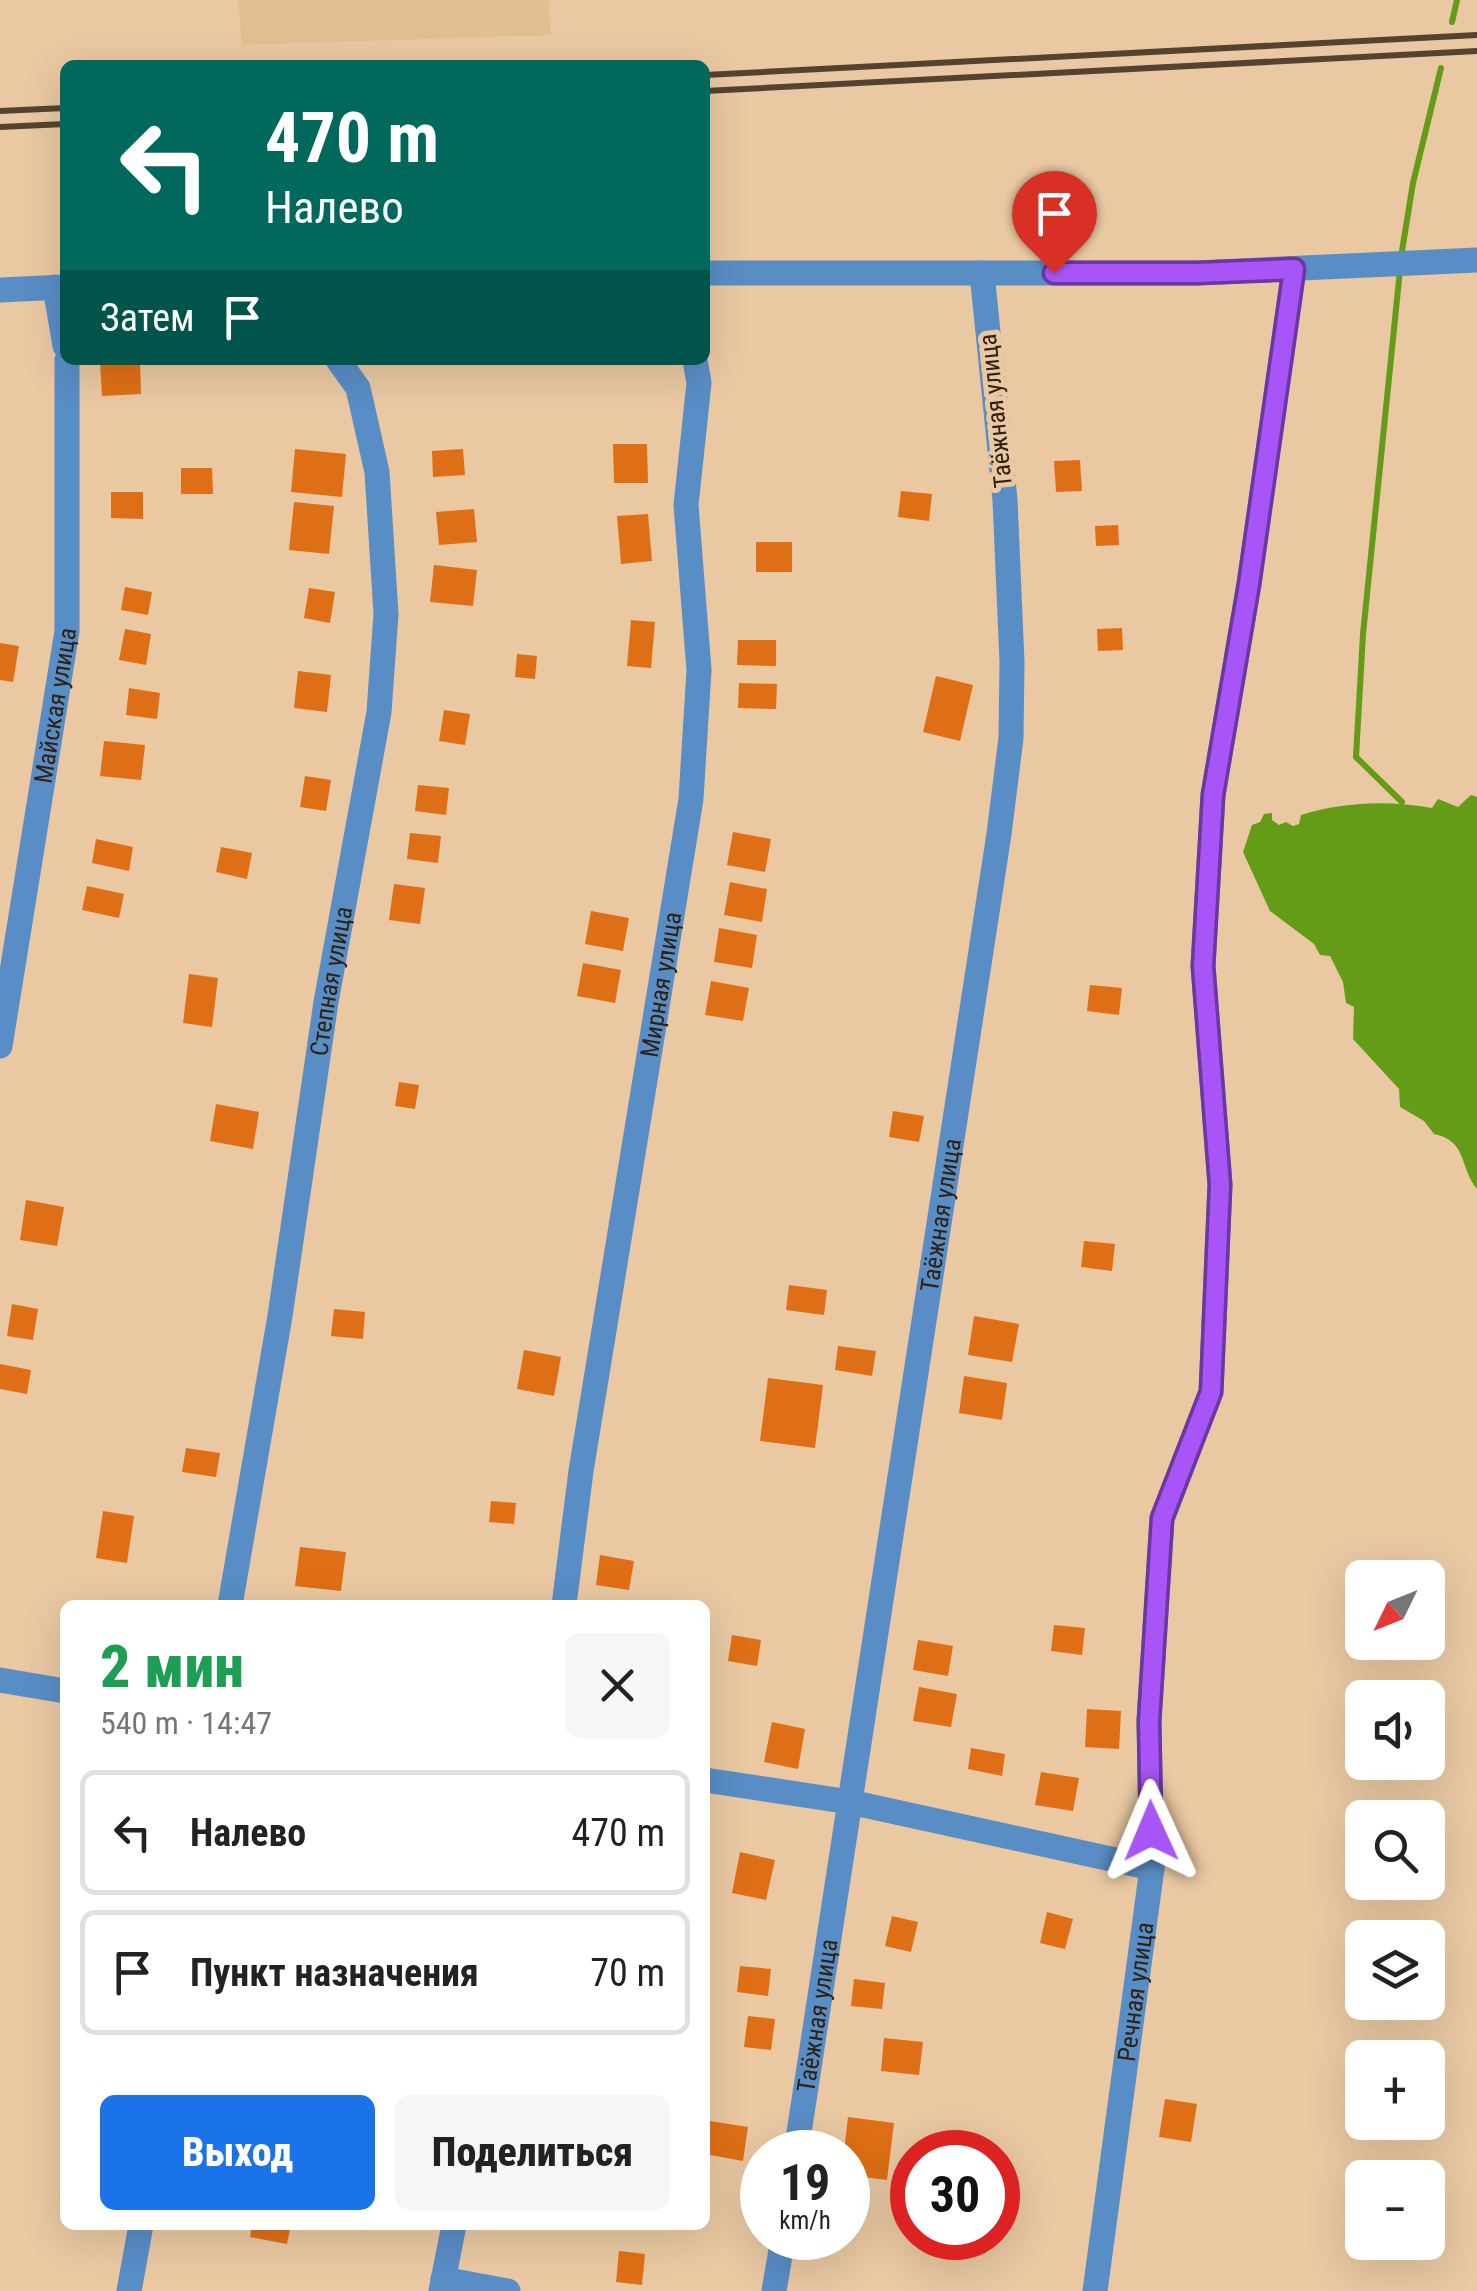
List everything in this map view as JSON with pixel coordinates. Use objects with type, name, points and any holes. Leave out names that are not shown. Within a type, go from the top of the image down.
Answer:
[{"type":"street","points":[[710,273],[1197,273],[1477,260]]},
{"type":"street","name":"Речная улица","points":[[1096,2291],[1152,1868],[1149,1721],[1162,1518],[1211,1392],[1220,1185],[1203,966],[1213,795],[1249,584],[1294,269]]},
{"type":"street","name":"Таёжная улица","points":[[799,2130],[1011,738],[1006,500],[982,273]]},
{"type":"street","points":[[0,290],[60,287]]},
{"type":"street","name":"Майская улица","points":[[0,1046],[67,630],[67,365]]},
{"type":"street","name":"Степная улица","points":[[231,1600],[280,1316],[326,1002],[378,712],[386,614],[377,472],[358,388],[342,365]]},
{"type":"street","name":"Мирная улица","points":[[565,1600],[581,1472],[691,799],[698,670],[686,504],[698,383],[696,365]]},
{"type":"street","points":[[0,1680],[60,1690]]},
{"type":"street","points":[[710,1781],[850,1802],[1152,1868]]},
{"type":"street","points":[[129,2291],[141,2230]]},
{"type":"street","points":[[453,2230],[442,2285],[508,2291]]},
{"type":"street","points":[[774,2291],[779,2260]]},
{"type":"shaded area","points":[[238,0],[549,0],[551,35],[242,45]]},
{"type":"shaded area","points":[[1471,795],[1477,797],[1477,1189],[1453,1142],[1434,1134],[1424,1121],[1400,1107],[1399,1089],[1353,1039],[1354,1007],[1346,1003],[1343,982],[1330,956],[1320,955],[1314,944],[1270,911],[1243,852],[1252,825],[1260,822],[1264,814],[1272,813],[1272,820],[1279,825],[1286,822],[1293,826],[1299,824],[1301,815],[1333,807],[1382,803],[1432,808],[1438,799],[1458,807]]},
{"type":"building","points":[[100,365],[140,365],[141,394],[102,396]]},
{"type":"building","points":[[613,444],[647,444],[648,483],[614,483]]},
{"type":"building","points":[[295,449],[346,454],[342,497],[291,492]]},
{"type":"building","points":[[463,449],[465,475],[433,477],[432,451]]},
{"type":"building","points":[[1080,460],[1082,491],[1056,492],[1054,461]]},
{"type":"building","points":[[181,468],[212,468],[213,494],[181,494]]},
{"type":"building","points":[[901,491],[932,494],[929,521],[898,517]]},
{"type":"building","points":[[111,492],[143,492],[143,519],[111,518]]},
{"type":"building","points":[[294,502],[334,506],[329,554],[289,550]]},
{"type":"building","points":[[474,509],[477,542],[439,545],[436,512]]},
{"type":"building","points":[[648,514],[652,561],[621,564],[617,516]]},
{"type":"building","points":[[1118,525],[1119,545],[1096,546],[1095,526]]},
{"type":"building","points":[[756,542],[792,542],[792,572],[756,572]]},
{"type":"building","points":[[434,565],[477,570],[473,606],[430,602]]},
{"type":"building","points":[[125,587],[152,592],[148,615],[121,610]]},
{"type":"building","points":[[309,588],[335,592],[330,623],[304,618]]},
{"type":"building","points":[[631,620],[655,622],[651,668],[627,666]]},
{"type":"building","points":[[1122,628],[1123,650],[1098,651],[1097,629]]},
{"type":"building","points":[[125,629],[151,634],[146,665],[119,660]]},
{"type":"building","points":[[738,640],[776,640],[776,666],[737,665]]},
{"type":"building","points":[[0,643],[19,646],[13,682],[0,680]]},
{"type":"building","points":[[517,654],[537,656],[535,679],[515,677]]},
{"type":"building","points":[[298,671],[331,675],[327,712],[294,708]]},
{"type":"building","points":[[936,676],[973,685],[960,741],[923,732]]},
{"type":"building","points":[[739,683],[777,684],[776,709],[738,708]]},
{"type":"building","points":[[129,688],[160,693],[157,719],[126,715]]},
{"type":"building","points":[[444,710],[470,714],[465,745],[439,741]]},
{"type":"building","points":[[104,741],[145,745],[141,780],[100,776]]},
{"type":"building","points":[[305,776],[331,780],[326,811],[300,807]]},
{"type":"building","points":[[418,785],[449,788],[446,815],[415,811]]},
{"type":"building","points":[[733,832],[771,839],[765,872],[727,865]]},
{"type":"building","points":[[410,833],[441,836],[438,863],[407,859]]},
{"type":"building","points":[[96,839],[133,847],[129,871],[92,863]]},
{"type":"building","points":[[221,847],[252,853],[247,879],[216,872]]},
{"type":"building","points":[[730,882],[767,889],[762,922],[724,915]]},
{"type":"building","points":[[394,884],[425,888],[420,924],[389,920]]},
{"type":"building","points":[[87,886],[124,894],[119,918],[82,910]]},
{"type":"building","points":[[591,911],[629,918],[623,951],[585,944]]},
{"type":"building","points":[[719,928],[757,935],[752,968],[714,962]]},
{"type":"building","points":[[583,963],[621,970],[615,1003],[577,996]]},
{"type":"building","points":[[189,974],[218,978],[212,1027],[183,1023]]},
{"type":"building","points":[[711,981],[749,988],[743,1021],[705,1015]]},
{"type":"building","points":[[1090,985],[1122,988],[1119,1015],[1087,1011]]},
{"type":"building","points":[[399,1082],[419,1085],[415,1109],[395,1106]]},
{"type":"building","points":[[216,1104],[259,1112],[253,1149],[210,1141]]},
{"type":"building","points":[[893,1111],[924,1116],[919,1142],[889,1137]]},
{"type":"building","points":[[26,1200],[64,1207],[57,1246],[20,1240]]},
{"type":"building","points":[[1084,1241],[1115,1244],[1112,1271],[1081,1267]]},
{"type":"building","points":[[789,1285],[827,1290],[824,1315],[786,1310]]},
{"type":"building","points":[[12,1304],[38,1309],[33,1340],[7,1336]]},
{"type":"building","points":[[334,1309],[365,1312],[363,1339],[331,1336]]},
{"type":"building","points":[[974,1316],[1019,1324],[1012,1362],[968,1355]]},
{"type":"building","points":[[838,1346],[876,1351],[872,1376],[835,1370]]},
{"type":"building","points":[[524,1350],[561,1357],[554,1396],[517,1389]]},
{"type":"building","points":[[0,1364],[31,1370],[27,1394],[0,1389]]},
{"type":"building","points":[[964,1376],[1007,1383],[1002,1420],[959,1413]]},
{"type":"building","points":[[768,1378],[823,1385],[815,1448],[760,1441]]},
{"type":"building","points":[[186,1448],[220,1453],[216,1477],[182,1472]]},
{"type":"building","points":[[491,1501],[516,1503],[514,1524],[489,1522]]},
{"type":"building","points":[[103,1511],[134,1516],[127,1563],[96,1558]]},
{"type":"building","points":[[300,1547],[346,1552],[341,1591],[295,1586]]},
{"type":"building","points":[[600,1555],[634,1561],[629,1590],[596,1585]]},
{"type":"building","points":[[1054,1625],[1085,1628],[1082,1655],[1051,1651]]},
{"type":"building","points":[[732,1635],[761,1640],[757,1666],[728,1661]]},
{"type":"building","points":[[918,1640],[953,1646],[948,1676],[913,1670]]},
{"type":"building","points":[[919,1687],[957,1694],[951,1727],[913,1721]]},
{"type":"building","points":[[1087,1709],[1121,1711],[1119,1749],[1085,1747]]},
{"type":"building","points":[[772,1722],[805,1729],[798,1769],[764,1762]]},
{"type":"building","points":[[971,1748],[1005,1754],[1002,1776],[968,1769]]},
{"type":"building","points":[[1041,1772],[1079,1778],[1073,1811],[1035,1805]]},
{"type":"building","points":[[740,1852],[775,1860],[766,1900],[732,1893]]},
{"type":"building","points":[[1047,1912],[1073,1919],[1065,1949],[1040,1943]]},
{"type":"building","points":[[892,1916],[918,1922],[911,1952],[885,1946]]},
{"type":"building","points":[[740,1966],[771,1969],[768,1996],[737,1992]]},
{"type":"building","points":[[854,1979],[885,1983],[882,2009],[851,2006]]},
{"type":"building","points":[[748,2016],[775,2019],[771,2050],[744,2047]]},
{"type":"building","points":[[884,2038],[923,2042],[919,2075],[881,2071]]},
{"type":"building","points":[[1165,2099],[1197,2104],[1191,2142],[1159,2137]]},
{"type":"building","points":[[848,2117],[894,2123],[890,2130],[887,2180],[870,2178],[870,2130],[847,2130]]},
{"type":"building","points":[[710,2121],[748,2127],[740,2130],[740,2160],[710,2155]]},
{"type":"building","points":[[251,2230],[290,2230],[287,2244],[250,2237]]},
{"type":"building","points":[[619,2251],[645,2254],[642,2285],[616,2282]]},
{"type":"waterway","points":[[1452,22],[1457,0]]},
{"type":"waterway","points":[[1401,257],[1413,183],[1441,68]]},
{"type":"waterway","points":[[1400,270],[1363,634],[1356,757],[1402,802]]},
{"type":"railway","points":[[710,75],[1477,35]]},
{"type":"railway","points":[[710,91],[1477,51]]},
{"type":"railway","points":[[0,111],[60,108]]},
{"type":"railway","points":[[0,127],[60,124]]},
{"type":"route","points":[[1054,273],[1294,269],[1249,584],[1213,795],[1203,966],[1220,1185],[1211,1392],[1162,1518],[1149,1721],[1151,1831]]}]
